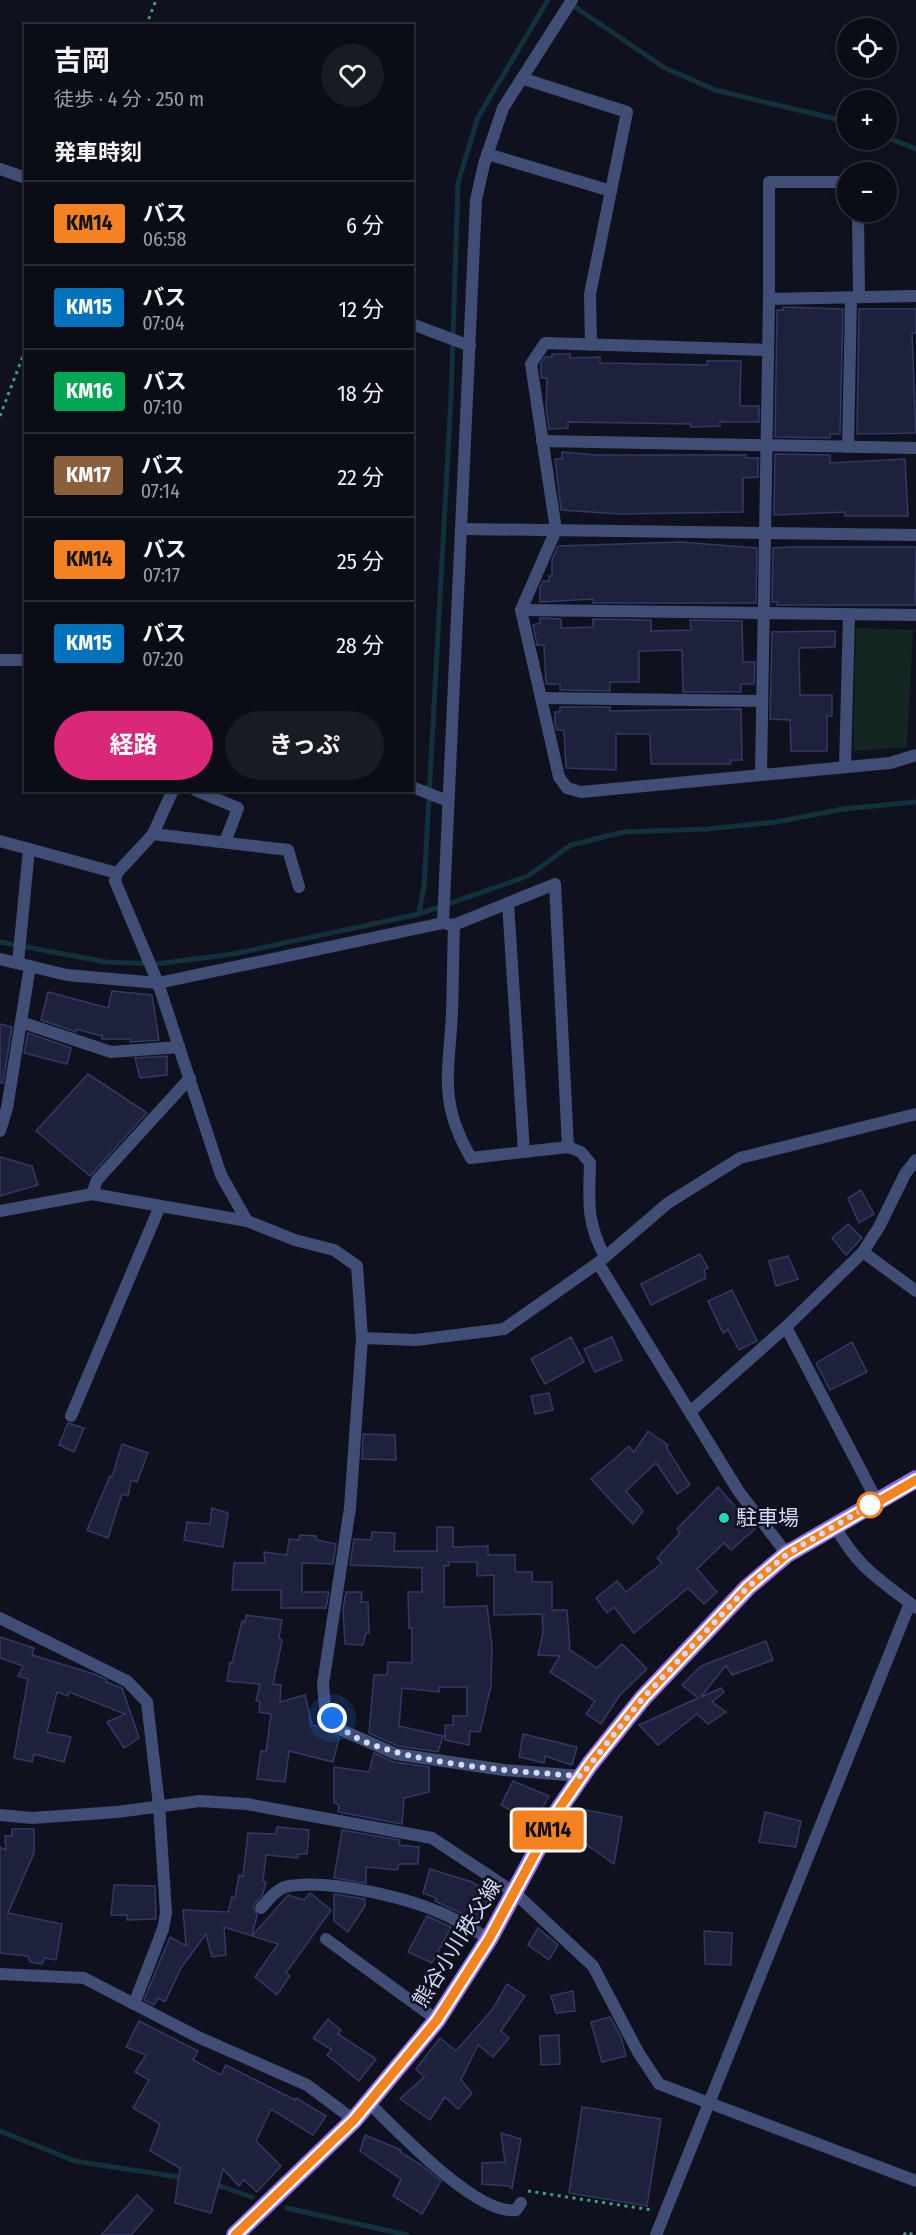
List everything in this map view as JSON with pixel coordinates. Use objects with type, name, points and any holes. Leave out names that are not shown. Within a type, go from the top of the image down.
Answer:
[{"type":"main road","name":"熊谷小川秩父線","points":[[235,2235],[354,2120],[437,2020],[489,1939],[559,1809],[581,1776],[643,1698],[748,1587],[787,1554],[916,1479]]},
{"type":"street","points":[[572,0],[524,79],[503,108],[487,154],[476,200],[444,893],[452,1013],[446,1080],[447,1101],[456,1133],[471,1158],[568,1147],[580,1152],[590,1163],[589,1216],[602,1260],[739,1492],[787,1554]]},
{"type":"street","points":[[524,79],[627,112],[590,294],[591,345]]},
{"type":"street","points":[[487,154],[611,191]]},
{"type":"street","points":[[0,169],[24,177]]},
{"type":"street","points":[[761,774],[769,182],[837,182]]},
{"type":"street","points":[[848,447],[858,222]]},
{"type":"street","points":[[769,299],[916,296]]},
{"type":"street","points":[[414,325],[470,346]]},
{"type":"street","points":[[768,350],[545,343],[531,364],[556,530],[521,610],[559,777],[567,788],[581,792],[890,763],[916,755]]},
{"type":"street","points":[[542,441],[916,448]]},
{"type":"street","points":[[461,529],[916,535]]},
{"type":"street","points":[[521,610],[916,615]]},
{"type":"street","points":[[845,767],[849,615]]},
{"type":"street","points":[[0,660],[24,660]]},
{"type":"street","points":[[541,698],[762,701]]},
{"type":"street","points":[[414,788],[448,801]]},
{"type":"street","points":[[172,792],[153,834],[117,873],[115,881],[158,983],[221,1175],[247,1221]]},
{"type":"street","points":[[200,792],[238,808],[225,842]]},
{"type":"street","points":[[153,834],[288,850],[298,887]]},
{"type":"street","points":[[0,841],[117,873]]},
{"type":"street","points":[[0,1131],[7,1108],[21,1022],[29,849]]},
{"type":"street","points":[[0,959],[68,975],[158,983],[447,922],[508,903],[555,884],[568,1147]]},
{"type":"street","points":[[508,903],[524,1152]]},
{"type":"street","points":[[21,1022],[111,1052],[179,1047]]},
{"type":"street","points":[[92,1194],[97,1180],[189,1078]]},
{"type":"street","points":[[362,1338],[416,1341],[504,1329],[602,1260],[668,1203],[740,1158],[916,1114]]},
{"type":"street","points":[[690,1412],[786,1327],[862,1252],[879,1227],[905,1174],[916,1160]]},
{"type":"street","points":[[0,1211],[92,1194],[247,1221],[295,1240],[334,1250],[357,1266],[362,1338],[350,1508],[323,1684],[325,1708],[339,1729],[396,1754],[504,1770],[581,1776]]},
{"type":"street","points":[[71,1416],[160,1206]]},
{"type":"street","points":[[862,1252],[916,1291]]},
{"type":"street","points":[[786,1327],[877,1501]]},
{"type":"street","points":[[656,2235],[913,1606],[869,1572],[848,1551],[835,1526]]},
{"type":"street","points":[[0,1618],[128,1681],[147,1702],[159,1805],[166,1913],[163,1929],[134,2004]]},
{"type":"street","points":[[0,1815],[32,1818],[117,1812],[200,1801],[247,1804],[432,1838],[514,1893],[593,1966],[638,2052],[659,2084],[916,2181]]},
{"type":"street","points":[[261,1908],[273,1894],[288,1886],[327,1886],[369,1891],[447,1915],[489,1939]]},
{"type":"street","points":[[326,1939],[437,2020]]},
{"type":"street","points":[[0,1974],[84,1978],[198,2037],[307,2085],[354,2120]]},
{"type":"street","points":[[369,2103],[433,2164],[485,2204],[505,2212],[516,2210],[521,2203]]},
{"type":"path","points":[[147,24],[156,0]]},
{"type":"path","points":[[0,416],[24,353]]},
{"type":"path","points":[[521,2203],[526,2192],[533,2190],[666,2212]]},
{"type":"path","points":[[905,2233],[914,2235]]},
{"type":"green space","points":[[856,628],[913,630],[907,747],[853,751]]},
{"type":"building","points":[[783,307],[843,309],[840,434],[830,434],[830,438],[775,437],[777,310],[783,310]]},
{"type":"building","points":[[859,309],[916,309],[916,333],[912,333],[916,433],[857,434]]},
{"type":"building","points":[[552,354],[570,354],[570,358],[600,357],[600,363],[707,365],[707,361],[741,361],[740,406],[759,406],[759,422],[720,422],[720,426],[691,427],[691,424],[568,422],[568,428],[549,429],[546,407],[547,378],[541,378],[541,363],[545,357],[552,357]]},
{"type":"building","points":[[562,452],[596,455],[746,455],[746,458],[758,458],[758,477],[743,478],[743,512],[620,514],[561,510],[555,459],[562,459]]},
{"type":"building","points":[[775,454],[830,455],[830,463],[905,459],[908,516],[845,516],[845,512],[774,515]]},
{"type":"building","points":[[680,542],[757,548],[756,603],[593,603],[593,599],[540,602],[540,587],[543,581],[549,581],[549,576],[552,576],[552,560],[558,546]]},
{"type":"building","points":[[916,547],[915,605],[777,605],[777,602],[772,602],[773,548]]},
{"type":"building","points":[[540,618],[561,619],[561,628],[593,627],[593,619],[651,620],[651,631],[691,630],[690,620],[742,621],[743,662],[755,662],[754,684],[741,684],[741,692],[683,692],[682,650],[639,651],[639,682],[610,682],[610,691],[560,690],[560,684],[546,684],[544,645],[537,645],[533,625],[540,623]]},
{"type":"building","points":[[835,631],[835,647],[800,648],[799,651],[800,695],[832,695],[832,716],[827,716],[827,751],[791,751],[790,720],[770,719],[772,632]]},
{"type":"building","points":[[560,707],[610,707],[610,711],[741,709],[742,760],[731,760],[730,764],[651,764],[650,734],[616,734],[616,770],[566,768],[564,730],[557,730],[555,724],[555,712],[560,712]]},
{"type":"building","points":[[112,991],[152,995],[159,1040],[131,1042],[130,1039],[102,1039],[102,1036],[76,1029],[76,1032],[41,1020],[48,992],[108,1008]]},
{"type":"building","points":[[0,1024],[12,1027],[3,1083],[0,1083]]},
{"type":"building","points":[[28,1033],[71,1048],[67,1064],[24,1053]]},
{"type":"building","points":[[167,1056],[167,1075],[140,1078],[135,1058]]},
{"type":"building","points":[[88,1074],[147,1113],[90,1176],[36,1131]]},
{"type":"building","points":[[0,1157],[32,1166],[38,1185],[0,1196]]},
{"type":"building","points":[[861,1190],[874,1214],[859,1223],[848,1198]]},
{"type":"building","points":[[848,1224],[862,1238],[846,1255],[832,1238]]},
{"type":"building","points":[[700,1254],[708,1268],[704,1270],[706,1278],[651,1305],[641,1284]]},
{"type":"building","points":[[788,1256],[798,1279],[776,1286],[769,1261]]},
{"type":"building","points":[[732,1290],[757,1341],[739,1350],[728,1330],[723,1333],[708,1301]]},
{"type":"building","points":[[571,1337],[584,1362],[545,1384],[531,1359]]},
{"type":"building","points":[[612,1337],[622,1360],[595,1372],[584,1349]]},
{"type":"building","points":[[852,1342],[867,1372],[830,1390],[816,1363]]},
{"type":"building","points":[[549,1393],[553,1410],[535,1414],[531,1396]]},
{"type":"building","points":[[68,1423],[84,1428],[74,1452],[59,1445]]},
{"type":"building","points":[[648,1431],[668,1445],[666,1447],[690,1485],[677,1494],[656,1463],[626,1491],[643,1511],[633,1524],[591,1479],[629,1446],[634,1452]]},
{"type":"building","points":[[363,1434],[395,1435],[396,1460],[362,1459]]},
{"type":"building","points":[[122,1444],[148,1453],[137,1482],[131,1480],[128,1496],[122,1494],[108,1538],[87,1530],[110,1476],[112,1477]]},
{"type":"building","points":[[718,1487],[755,1529],[731,1550],[724,1543],[697,1569],[717,1592],[704,1604],[688,1588],[634,1633],[614,1607],[607,1613],[596,1598],[617,1581],[626,1592],[662,1563],[657,1558],[680,1533],[677,1529]]},
{"type":"building","points":[[212,1508],[228,1513],[223,1547],[184,1540],[187,1522],[210,1524]]},
{"type":"building","points":[[437,1527],[453,1527],[453,1547],[488,1546],[488,1555],[515,1555],[515,1572],[532,1572],[532,1582],[552,1582],[552,1610],[567,1610],[570,1650],[597,1668],[622,1644],[647,1669],[620,1695],[601,1724],[586,1714],[595,1701],[550,1672],[560,1656],[538,1655],[543,1632],[542,1614],[494,1615],[494,1575],[477,1576],[477,1562],[449,1562],[449,1566],[444,1566],[444,1607],[487,1606],[492,1646],[491,1686],[480,1732],[470,1731],[469,1745],[445,1740],[445,1725],[453,1725],[453,1716],[467,1716],[467,1687],[439,1687],[439,1692],[402,1688],[399,1726],[443,1736],[438,1752],[398,1746],[369,1733],[374,1675],[387,1675],[388,1662],[412,1663],[412,1628],[409,1628],[408,1592],[422,1592],[422,1568],[350,1565],[354,1539],[371,1540],[372,1532],[395,1533],[394,1551],[437,1551]]},
{"type":"building","points":[[300,1535],[316,1536],[317,1540],[336,1544],[333,1564],[302,1563],[302,1592],[329,1592],[326,1608],[281,1608],[281,1590],[232,1590],[234,1563],[265,1563],[264,1552],[287,1555],[289,1539],[299,1540]]},
{"type":"building","points":[[346,1592],[362,1592],[361,1602],[368,1602],[369,1633],[366,1632],[363,1645],[345,1644],[343,1609]]},
{"type":"building","points":[[246,1615],[282,1620],[279,1637],[282,1641],[273,1684],[281,1685],[280,1702],[305,1695],[312,1725],[330,1731],[339,1738],[333,1762],[289,1751],[285,1782],[257,1779],[261,1751],[266,1752],[271,1714],[259,1712],[260,1701],[256,1701],[260,1684],[227,1681],[230,1662],[232,1663],[242,1621],[245,1622]]},
{"type":"building","points":[[0,1637],[34,1648],[32,1655],[94,1674],[122,1688],[139,1738],[124,1748],[107,1722],[125,1714],[69,1692],[68,1696],[57,1692],[47,1732],[71,1737],[64,1762],[34,1754],[32,1762],[14,1758],[28,1679],[18,1676],[23,1666],[0,1658]]},
{"type":"building","points":[[766,1641],[773,1660],[732,1675],[726,1665],[701,1697],[721,1688],[724,1692],[712,1702],[726,1712],[708,1724],[697,1714],[658,1745],[639,1725],[698,1698],[682,1685],[701,1666]]},
{"type":"building","points":[[523,1734],[577,1747],[572,1765],[545,1756],[544,1763],[519,1757]]},
{"type":"building","points":[[374,1753],[394,1762],[429,1767],[429,1792],[404,1798],[402,1824],[338,1812],[339,1805],[334,1803],[334,1767],[369,1772]]},
{"type":"building","points":[[513,1781],[549,1796],[534,1823],[501,1805]]},
{"type":"building","points":[[586,1810],[622,1817],[614,1864],[564,1829]]},
{"type":"building","points":[[765,1812],[801,1821],[796,1847],[759,1842]]},
{"type":"building","points":[[277,1827],[309,1830],[307,1854],[298,1854],[298,1858],[266,1855],[263,1881],[266,1882],[263,1894],[253,1906],[257,1915],[252,1936],[224,1927],[226,1955],[212,1957],[206,1934],[181,1968],[165,2002],[158,1998],[154,2005],[144,2000],[170,1937],[186,1946],[183,1910],[228,1912],[232,1897],[235,1898],[239,1875],[243,1876],[248,1833],[276,1834]]},
{"type":"building","points":[[12,1829],[34,1829],[34,1853],[8,1913],[62,1924],[56,1960],[45,1958],[42,1964],[30,1962],[28,1956],[0,1953],[0,1847],[6,1850],[5,1836],[12,1836]]},
{"type":"building","points":[[342,1830],[400,1840],[399,1845],[419,1847],[418,1864],[399,1864],[397,1870],[366,1867],[366,1883],[334,1878]]},
{"type":"building","points":[[430,1869],[472,1882],[491,1894],[477,1921],[423,1893]]},
{"type":"building","points":[[114,1885],[155,1886],[156,1919],[127,1920],[127,1915],[111,1915]]},
{"type":"building","points":[[310,1893],[331,1910],[286,1973],[290,1976],[277,1995],[255,1977],[278,1944],[252,1936],[288,1895],[304,1900]]},
{"type":"building","points":[[334,1894],[365,1899],[365,1906],[348,1932],[334,1921]]},
{"type":"building","points":[[427,1916],[451,1927],[432,1963],[408,1952]]},
{"type":"building","points":[[538,1928],[558,1945],[549,1960],[528,1945]]},
{"type":"building","points":[[704,1931],[732,1933],[731,1965],[705,1964]]},
{"type":"building","points":[[507,1984],[525,1996],[501,2031],[509,2038],[493,2057],[478,2045],[461,2080],[472,2093],[458,2109],[445,2097],[430,2120],[400,2099],[424,2077],[416,2069],[440,2038],[456,2051],[492,2010]]},
{"type":"building","points":[[573,1991],[575,2011],[556,2013],[551,1996]]},
{"type":"building","points":[[610,2017],[621,2037],[626,2056],[602,2062],[591,2022]]},
{"type":"building","points":[[328,2019],[341,2030],[338,2034],[376,2059],[359,2081],[327,2055],[332,2050],[313,2038]]},
{"type":"building","points":[[139,2021],[198,2051],[193,2060],[221,2075],[226,2065],[295,2100],[296,2098],[326,2116],[313,2135],[271,2109],[256,2141],[281,2166],[257,2192],[244,2180],[239,2186],[223,2169],[211,2213],[175,2203],[180,2168],[150,2151],[160,2124],[133,2108],[149,2080],[135,2072],[146,2055],[126,2047]]},
{"type":"building","points":[[559,2035],[560,2064],[541,2065],[540,2036]]},
{"type":"building","points":[[582,2107],[661,2119],[647,2206],[569,2193]]},
{"type":"building","points":[[501,2133],[521,2139],[512,2189],[509,2186],[482,2184],[482,2163],[505,2162]]},
{"type":"building","points":[[365,2135],[401,2150],[400,2152],[441,2181],[422,2214],[393,2196],[401,2179],[360,2151]]},
{"type":"building","points":[[137,2195],[153,2210],[131,2235],[101,2235]]},
{"type":"waterway","points":[[419,914],[424,887],[451,398],[458,183],[478,117],[548,0]]},
{"type":"waterway","points":[[569,3],[665,68],[715,90],[837,119]]},
{"type":"waterway","points":[[897,141],[916,149]]},
{"type":"waterway","points":[[0,942],[106,962],[156,964],[233,954],[419,914],[528,876],[571,845],[623,832],[707,829],[776,822],[843,809],[916,802]]},
{"type":"waterway","points":[[0,2131],[75,2161],[184,2178]]},
{"type":"waterway","points":[[214,2184],[252,2197]]},
{"type":"waterway","points":[[287,2208],[407,2235]]},
{"type":"bus line","name":"KM14","points":[[235,2235],[354,2120],[437,2020],[489,1939],[559,1809],[590,1764],[643,1698],[748,1587],[787,1554],[916,1480]]},
{"type":"place","name":"駐車場","points":[[724,1518]]},
{"type":"route","points":[[332,1718],[339,1729],[396,1754],[504,1770],[581,1776],[643,1698],[748,1587],[787,1554],[877,1501],[870,1505]]}]
